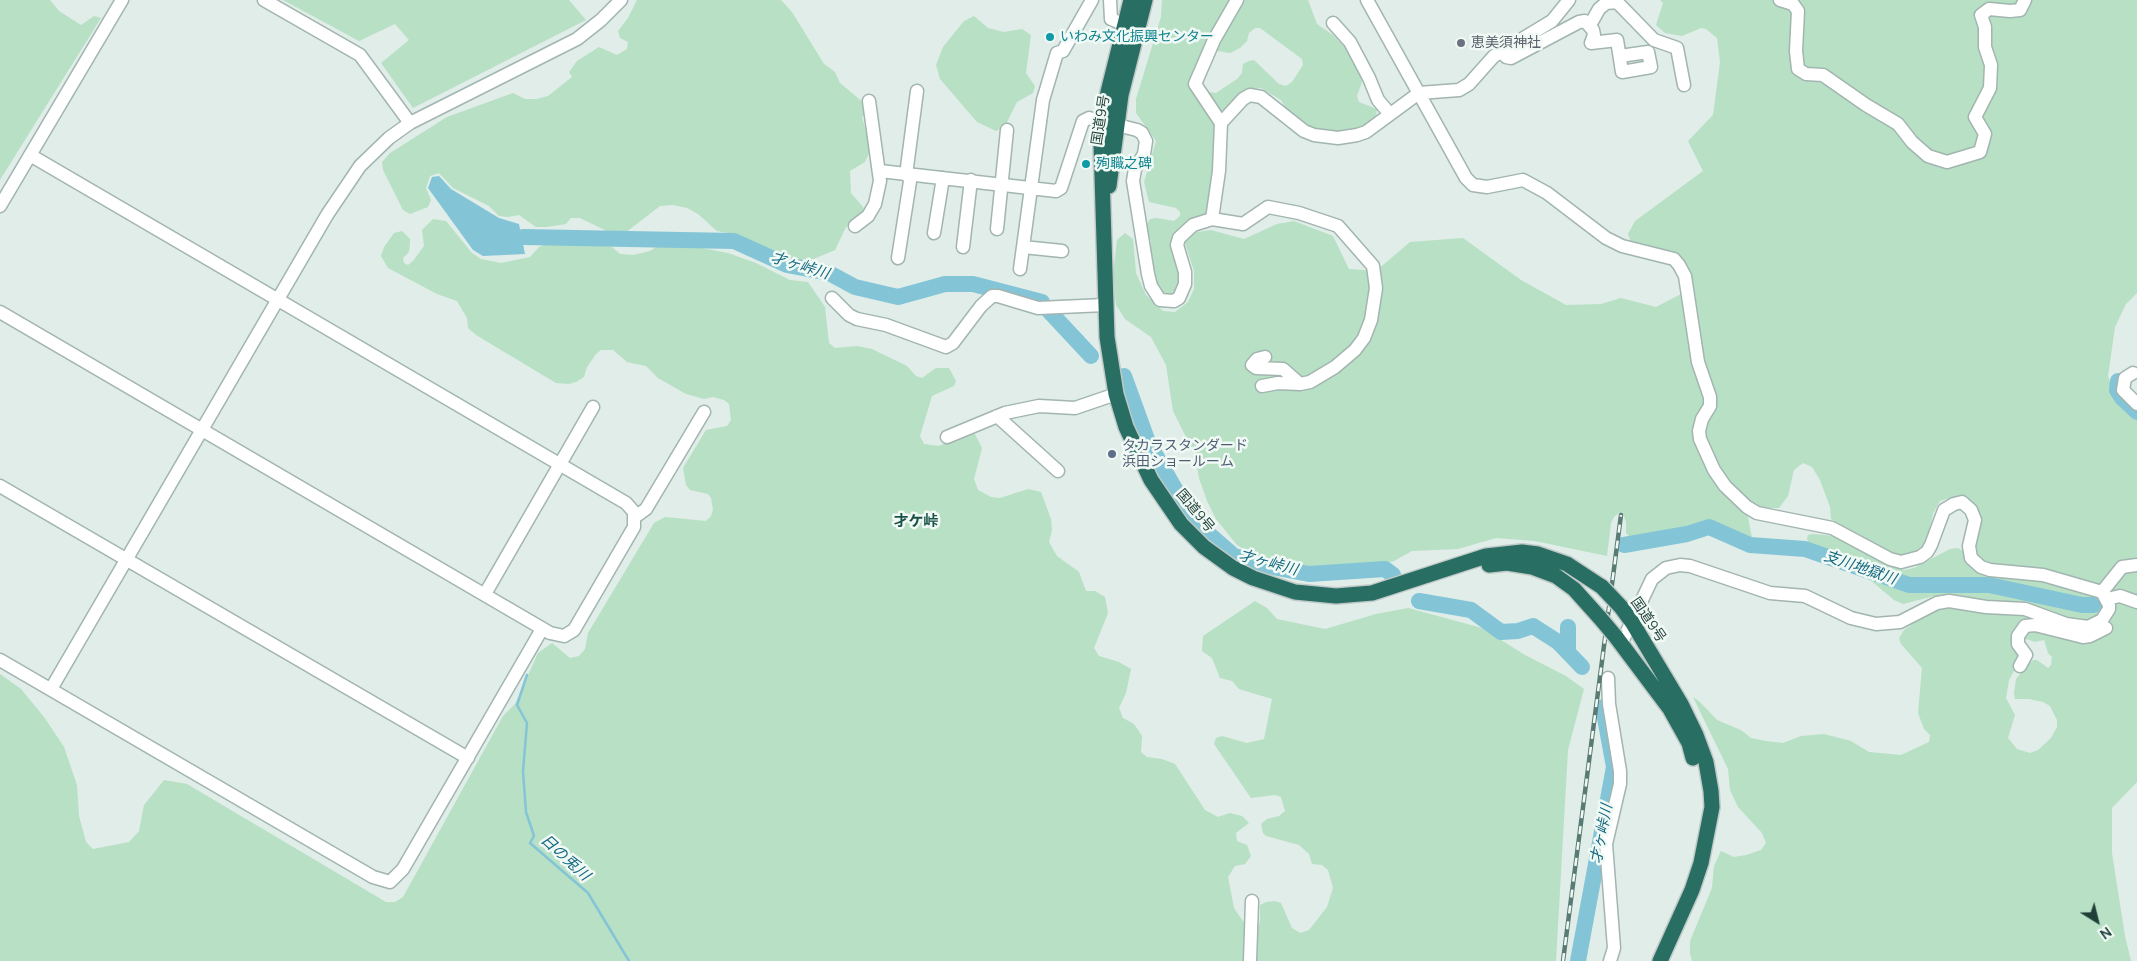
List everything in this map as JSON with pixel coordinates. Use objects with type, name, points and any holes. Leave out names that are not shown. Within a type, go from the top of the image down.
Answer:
[{"type":"highway","name":"国道9号","points":[[1131,0],[1124,25],[1110,122],[1100,171],[1108,352],[1116,394],[1126,427],[1140,459],[1168,507],[1181,524],[1204,547],[1246,575],[1295,592],[1336,596],[1383,591],[1486,556],[1522,552],[1538,554],[1567,564],[1602,587],[1632,622],[1681,704],[1696,735],[1706,762],[1711,791],[1712,807],[1692,890],[1660,961]]},
{"type":"highway","name":"国道9号","points":[[1110,122],[1145,0]]},
{"type":"highway","name":"国道9号","points":[[1448,569],[1507,563],[1532,567],[1566,582],[1619,640],[1670,708],[1689,743],[1700,778],[1706,828]]},
{"type":"street","points":[[0,206],[122,0]]},
{"type":"street","points":[[264,0],[360,55],[410,123]]},
{"type":"street","points":[[51,689],[346,184],[371,154],[410,123],[576,38],[601,20],[621,0]]},
{"type":"street","points":[[1020,269],[1042,100],[1057,53],[1063,51],[1092,0]]},
{"type":"street","points":[[1110,0],[1111,19],[1124,25]]},
{"type":"street","points":[[1212,219],[1219,171],[1221,123],[1195,84],[1214,40],[1236,0]]},
{"type":"street","points":[[1367,0],[1466,178],[1473,185],[1487,187],[1523,180],[1541,189],[1606,238],[1622,246],[1674,260],[1679,265],[1685,276],[1698,362],[1710,397],[1710,406],[1702,419],[1699,431],[1700,439],[1714,470],[1725,486],[1746,507],[1757,513],[1832,528],[1890,559],[1901,562],[1920,557],[1927,552],[1944,510],[1962,502],[1971,510],[1975,520],[1969,546],[1971,558],[1981,567],[1990,570],[2043,575],[2104,595],[2120,596],[2137,602]]},
{"type":"street","points":[[1221,123],[1243,99],[1250,95],[1261,97],[1304,131],[1324,137],[1356,135],[1366,132],[1389,113],[1419,93],[1459,90],[1468,84],[1501,51],[1552,21],[1569,0]]},
{"type":"street","points":[[1780,0],[1793,4],[1798,11],[1796,51],[1798,69],[1806,74],[1823,75],[1866,105],[1898,124],[1912,142],[1928,156],[1947,162],[1980,152],[1985,134],[1975,117],[1990,88],[1991,65],[1985,47],[1985,27],[1981,15],[1989,9],[2010,12],[2020,10],[2025,0]]},
{"type":"street","points":[[1590,25],[1599,9],[1606,3],[1617,2],[1654,40],[1677,48],[1684,85]]},
{"type":"street","points":[[1501,51],[1506,57],[1510,58],[1579,22],[1585,22],[1590,25],[1594,35],[1591,43],[1617,40],[1620,56]]},
{"type":"street","points":[[1333,23],[1350,42],[1378,100],[1389,113]]},
{"type":"street","points":[[898,258],[917,91]]},
{"type":"street","points":[[855,226],[868,216],[875,204],[880,171],[869,101]]},
{"type":"street","points":[[880,171],[1056,191],[1061,188],[1083,121],[1089,118],[1110,122],[1142,133],[1146,141],[1144,154],[1136,169],[1133,181],[1151,286],[1160,300],[1166,302],[1179,298],[1185,284],[1185,272],[1177,245],[1179,238],[1193,225],[1212,219],[1243,224],[1268,207],[1299,213],[1338,226],[1373,266],[1375,299],[1371,320],[1362,342],[1348,356],[1317,379],[1300,384],[1278,383],[1262,386]]},
{"type":"street","points":[[996,229],[1007,130]]},
{"type":"street","points":[[0,312],[485,594],[550,634],[564,636],[574,630],[632,532],[634,512],[626,503],[30,156]]},
{"type":"street","points":[[934,233],[943,178]]},
{"type":"street","points":[[963,246],[972,180]]},
{"type":"street","points":[[1023,247],[1062,251]]},
{"type":"street","points":[[832,298],[849,315],[857,319],[886,325],[946,347],[953,344],[981,306],[992,296],[998,296],[1038,308],[1105,305]]},
{"type":"street","points":[[1265,358],[1257,359],[1252,365],[1256,368],[1283,369],[1300,384]]},
{"type":"street","points":[[2133,373],[2125,378],[2123,390],[2137,404]]},
{"type":"street","points":[[947,437],[997,416],[1039,406],[1075,408],[1116,394]]},
{"type":"street","points":[[485,594],[593,407]]},
{"type":"street","points":[[635,517],[646,509],[704,412]]},
{"type":"street","points":[[997,416],[1058,471]]},
{"type":"street","points":[[0,486],[468,758]]},
{"type":"street","points":[[1619,640],[1632,622],[1652,579],[1666,568],[1680,565],[1690,566],[1770,592],[1805,596],[1851,618],[1876,624],[1900,622],[1937,603],[1949,601],[1986,607],[2025,609],[2083,628],[2100,622],[2107,613],[2109,609],[2104,595]]},
{"type":"street","points":[[2104,595],[2122,568],[2137,565]]},
{"type":"street","points":[[2020,666],[2026,655],[2018,644],[2018,636],[2026,626],[2035,625],[2078,636],[2090,636],[2111,623],[2111,616],[2107,613]]},
{"type":"street","points":[[0,660],[384,882],[395,879],[403,869],[542,629]]},
{"type":"street","points":[[1608,678],[1609,704],[1620,777],[1606,844],[1614,948],[1610,961]]},
{"type":"street","points":[[1250,961],[1252,901]]},
{"type":"green space","points":[[0,0],[50,0],[59,11],[81,25],[94,16],[101,18],[0,180]]},
{"type":"green space","points":[[283,0],[569,0],[586,20],[413,108],[381,63],[409,40],[395,24],[359,41]]},
{"type":"green space","points":[[637,0],[781,0],[792,12],[824,64],[835,72],[840,83],[865,104],[867,112],[862,117],[871,149],[865,162],[850,171],[851,193],[863,207],[865,213],[846,227],[835,250],[809,261],[779,259],[738,235],[717,231],[698,214],[687,208],[673,205],[660,206],[625,233],[615,235],[580,218],[571,218],[566,224],[536,227],[519,215],[499,216],[489,206],[453,188],[439,173],[430,176],[426,188],[431,200],[428,207],[410,214],[403,210],[383,170],[382,162],[390,153],[447,117],[513,93],[525,99],[537,99],[548,96],[572,77],[569,72],[577,61],[599,47],[617,55],[627,49],[628,42],[620,38],[618,31],[628,18]]},
{"type":"green space","points":[[1162,0],[1232,0],[1197,69],[1214,117],[1217,137],[1207,214],[1177,234],[1182,276],[1177,295],[1160,296],[1150,263],[1151,241],[1147,235],[1147,224],[1150,219],[1157,218],[1174,221],[1180,216],[1180,212],[1176,208],[1149,202],[1144,182],[1156,141],[1136,113],[1136,99],[1161,17]]},
{"type":"green space","points":[[1241,0],[1308,0],[1317,24],[1333,35],[1351,54],[1359,69],[1362,82],[1357,96],[1359,102],[1377,109],[1376,117],[1358,129],[1343,134],[1305,129],[1291,117],[1281,100],[1261,88],[1251,89],[1224,111],[1219,112],[1207,95],[1209,92],[1216,93],[1237,79],[1242,73],[1243,64],[1254,60],[1279,84],[1286,86],[1292,82],[1303,65],[1302,59],[1260,28],[1255,28],[1249,33],[1247,41],[1240,48],[1230,53],[1218,51],[1214,46]]},
{"type":"green space","points":[[1660,0],[2137,0],[2137,293],[2126,304],[2115,327],[2108,376],[2117,401],[2137,418],[2137,782],[2112,808],[2112,853],[2125,936],[2131,961],[1692,961],[1690,941],[1712,888],[1714,866],[1721,851],[1734,857],[1746,855],[1761,850],[1766,843],[1762,833],[1738,807],[1730,790],[1728,769],[1693,697],[1717,720],[1741,730],[1751,738],[1766,741],[1783,743],[1801,736],[1824,734],[1851,741],[1869,752],[1901,755],[1929,742],[1930,735],[1924,729],[1918,713],[1922,668],[1901,644],[1899,638],[1904,630],[1932,611],[1942,598],[1934,596],[1903,604],[1894,600],[1862,573],[1842,560],[1812,548],[1807,538],[1808,535],[1813,534],[1835,536],[1891,565],[1904,570],[1914,568],[1950,549],[1958,548],[1966,553],[1976,509],[1968,498],[1960,495],[1940,501],[1933,513],[1928,539],[1923,549],[1913,555],[1901,557],[1831,519],[1830,507],[1820,480],[1812,467],[1803,463],[1794,470],[1788,496],[1779,508],[1756,508],[1750,512],[1748,517],[1752,538],[1750,542],[1706,523],[1685,532],[1633,541],[1626,533],[1626,522],[1623,514],[1619,513],[1611,523],[1607,556],[1535,541],[1496,538],[1458,549],[1412,551],[1394,561],[1367,567],[1314,570],[1254,555],[1237,545],[1216,519],[1207,501],[1199,478],[1195,455],[1173,411],[1166,365],[1151,337],[1125,319],[1116,305],[1113,275],[1117,240],[1125,233],[1133,239],[1136,273],[1146,295],[1163,311],[1175,312],[1188,302],[1194,289],[1194,271],[1185,243],[1191,233],[1211,230],[1244,239],[1277,224],[1294,221],[1333,236],[1349,269],[1376,271],[1410,242],[1463,238],[1521,280],[1566,305],[1601,304],[1621,298],[1656,307],[1683,293],[1685,267],[1673,251],[1638,245],[1631,242],[1628,234],[1635,221],[1703,171],[1688,141],[1713,115],[1720,62],[1717,38],[1706,29],[1701,28],[1682,36],[1665,33],[1656,25],[1663,3]],"holes":[[[2023,640],[2035,642],[2044,640],[2048,653],[2052,657],[2051,665],[2048,668],[2037,660],[2033,660],[2016,679],[2015,699],[2029,699],[2043,702],[2050,706],[2057,720],[2057,727],[2051,738],[2038,750],[2030,753],[2017,749],[2008,738],[2015,715],[2006,698],[2009,680],[2023,655]]]},
{"type":"green space","points":[[974,16],[988,28],[1004,32],[1022,29],[1031,35],[1026,73],[1035,86],[1033,93],[1017,102],[1005,126],[996,131],[977,122],[940,79],[936,65],[943,47],[964,21]]},
{"type":"green space","points":[[433,219],[446,221],[472,253],[481,259],[501,263],[530,257],[539,247],[554,241],[612,247],[620,254],[633,255],[650,251],[660,244],[680,244],[728,253],[756,263],[790,280],[808,282],[825,307],[829,343],[835,348],[857,346],[872,349],[907,366],[916,376],[922,378],[936,368],[949,368],[956,381],[954,386],[932,396],[920,436],[924,444],[939,446],[968,432],[975,434],[982,448],[974,479],[978,490],[991,497],[1000,498],[1028,489],[1041,492],[1051,519],[1052,530],[1049,542],[1057,556],[1079,572],[1086,591],[1095,591],[1105,597],[1108,613],[1094,648],[1099,656],[1119,662],[1131,669],[1126,693],[1119,708],[1123,718],[1134,724],[1142,736],[1141,752],[1147,757],[1162,759],[1175,764],[1205,810],[1218,817],[1230,813],[1242,816],[1249,823],[1236,833],[1237,841],[1247,845],[1251,856],[1245,864],[1235,866],[1228,877],[1234,908],[1247,927],[1258,927],[1260,922],[1260,905],[1275,901],[1281,903],[1292,928],[1300,933],[1309,930],[1327,907],[1333,888],[1328,870],[1322,865],[1312,864],[1309,854],[1299,845],[1266,836],[1263,833],[1261,824],[1267,819],[1279,816],[1285,811],[1281,797],[1275,795],[1251,798],[1214,744],[1216,738],[1222,736],[1247,743],[1264,739],[1272,699],[1239,689],[1232,681],[1220,678],[1212,658],[1202,651],[1203,636],[1255,601],[1267,608],[1277,619],[1325,629],[1376,614],[1408,608],[1482,628],[1525,655],[1566,676],[1584,689],[1568,750],[1556,961],[0,961],[0,674],[21,689],[44,717],[64,747],[77,785],[79,816],[86,842],[93,849],[129,842],[139,831],[144,805],[164,780],[187,784],[386,902],[395,902],[403,897],[503,716],[515,704],[538,653],[552,643],[570,658],[579,656],[585,649],[588,633],[654,523],[665,517],[706,521],[711,516],[713,510],[711,498],[708,494],[690,490],[686,485],[683,468],[706,430],[727,426],[731,420],[729,404],[724,400],[713,397],[704,399],[686,394],[658,378],[646,366],[627,362],[613,350],[601,350],[596,354],[587,367],[584,377],[576,382],[569,384],[556,383],[476,335],[468,328],[467,318],[457,301],[437,294],[388,268],[381,256],[384,247],[394,233],[402,231],[410,239],[409,252],[403,258],[404,263],[408,265],[424,246],[422,230]]},
{"type":"water","points":[[439,176],[451,189],[499,218],[519,224],[525,254],[483,256],[473,250],[428,188],[432,177]]},
{"type":"waterway","name":"才ヶ峠川","points":[[523,237],[734,241],[787,265],[829,273],[855,287],[898,297],[945,284],[973,284],[1042,302]]},
{"type":"waterway","name":"才ヶ峠川","points":[[1049,311],[1091,356]]},
{"type":"waterway","name":"才ヶ峠川","points":[[1124,376],[1148,442],[1178,494],[1203,529],[1234,556],[1267,566],[1309,574],[1385,569],[1393,575]]},
{"type":"waterway","name":"支川地獄川","points":[[2118,381],[2117,390],[2122,398],[2137,412]]},
{"type":"waterway","name":"支川地獄川","points":[[1624,545],[1687,534],[1709,527],[1750,545],[1805,549],[1909,585],[1989,585],[2082,605],[2094,605],[2099,601]]},
{"type":"waterway","name":"才ヶ峠川","points":[[1419,601],[1471,610],[1501,632],[1518,631],[1533,626],[1558,642],[1582,667]]},
{"type":"waterway","name":"支川地獄川","points":[[1568,627],[1568,652]]},
{"type":"waterway","name":"日の兎川","points":[[527,675],[517,705],[527,723],[523,771],[526,812],[534,836],[530,843],[588,893],[629,961]]},
{"type":"waterway","name":"才ヶ峠川","points":[[1578,961],[1614,767],[1603,707]]},
{"type":"railway","points":[[1563,961],[1621,515]]},
{"type":"place","name":"いわみ文化振興センター","points":[[1050,37]]},
{"type":"place","name":"恵美須神社","points":[[1461,43]]},
{"type":"place","name":"殉職之碑","points":[[1086,164]]},
{"type":"place","name":"タカラスタンダード 浜田ショールーム","points":[[1112,454]]},
{"type":"district","name":"才ケ峠","points":[[916,522]]}]
